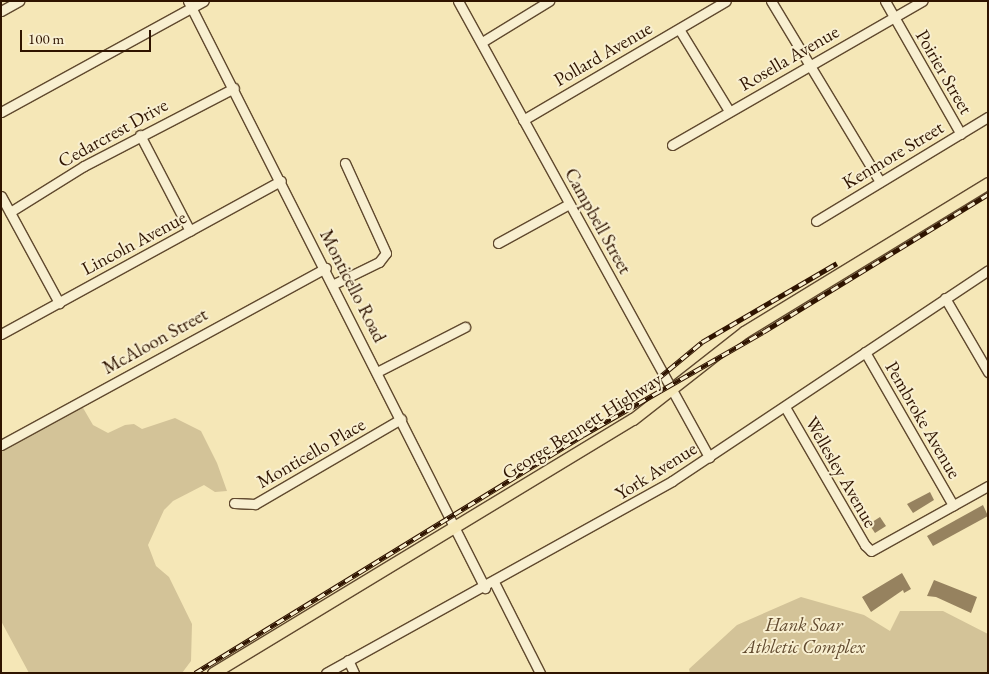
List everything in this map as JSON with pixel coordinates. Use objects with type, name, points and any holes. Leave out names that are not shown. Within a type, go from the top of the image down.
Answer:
[{"type":"main road","name":"George Bennett Highway","points":[[214,673],[569,455],[608,434],[671,391],[744,332],[988,183]]},
{"type":"street","points":[[1,11],[19,1]]},
{"type":"street","points":[[1,112],[190,5],[204,1]]},
{"type":"street","name":"Campbell Street","points":[[458,1],[709,457]]},
{"type":"street","points":[[482,42],[549,1]]},
{"type":"street","name":"Pollard Avenue","points":[[523,120],[726,1]]},
{"type":"street","points":[[771,1],[880,182]]},
{"type":"street","name":"Poirier Street","points":[[884,1],[961,134]]},
{"type":"street","name":"Rosella Avenue","points":[[672,145],[922,1]]},
{"type":"street","name":"Monticello Road","points":[[190,5],[282,181],[485,588]]},
{"type":"street","points":[[679,29],[729,111]]},
{"type":"street","name":"Cedarcrest Drive","points":[[10,212],[84,166],[140,135],[234,88]]},
{"type":"street","name":"Kenmore Street","points":[[816,221],[988,117]]},
{"type":"street","points":[[140,135],[190,231]]},
{"type":"street","points":[[334,284],[379,262],[386,253],[345,163]]},
{"type":"street","name":"Lincoln Avenue","points":[[1,334],[282,181]]},
{"type":"street","points":[[1,196],[59,303]]},
{"type":"street","points":[[498,244],[569,204]]},
{"type":"street","name":"McAloon Street","points":[[1,445],[326,268]]},
{"type":"street","name":"York Avenue","points":[[326,673],[485,588],[628,508],[785,407],[988,270]]},
{"type":"street","points":[[945,298],[988,372]]},
{"type":"street","points":[[377,372],[465,327]]},
{"type":"street","name":"Pembroke Avenue","points":[[865,352],[953,505]]},
{"type":"street","name":"Wellesley Avenue","points":[[785,407],[865,545],[871,551],[953,505]]},
{"type":"street","name":"Monticello Place","points":[[234,503],[255,504],[401,419]]},
{"type":"street","points":[[953,505],[988,486]]},
{"type":"street","points":[[494,582],[540,673]]},
{"type":"street","points":[[348,660],[354,673]]},
{"type":"green space","points":[[79,401],[93,425],[108,433],[125,425],[134,424],[142,429],[175,418],[201,431],[217,463],[227,491],[215,492],[204,485],[173,501],[164,510],[148,545],[156,566],[169,577],[192,624],[191,661],[182,673],[29,673],[1,621],[1,443]]},
{"type":"green space","name":"Hank Soar Athletic Complex","points":[[801,597],[864,615],[890,631],[900,611],[943,611],[988,634],[988,673],[690,673],[689,669],[737,625]]},
{"type":"building","points":[[930,492],[934,500],[913,513],[907,504]]},
{"type":"building","points":[[983,505],[988,516],[933,546],[927,536]]},
{"type":"building","points":[[880,517],[886,526],[875,533],[869,524]]},
{"type":"building","points":[[902,573],[911,589],[904,593],[903,590],[871,612],[862,597]]},
{"type":"building","points":[[934,580],[977,597],[971,613],[936,597],[927,596]]},
{"type":"railway","points":[[195,673],[583,435],[763,332],[988,194]]},
{"type":"railway","points":[[609,413],[644,390],[702,342],[837,263]]}]
